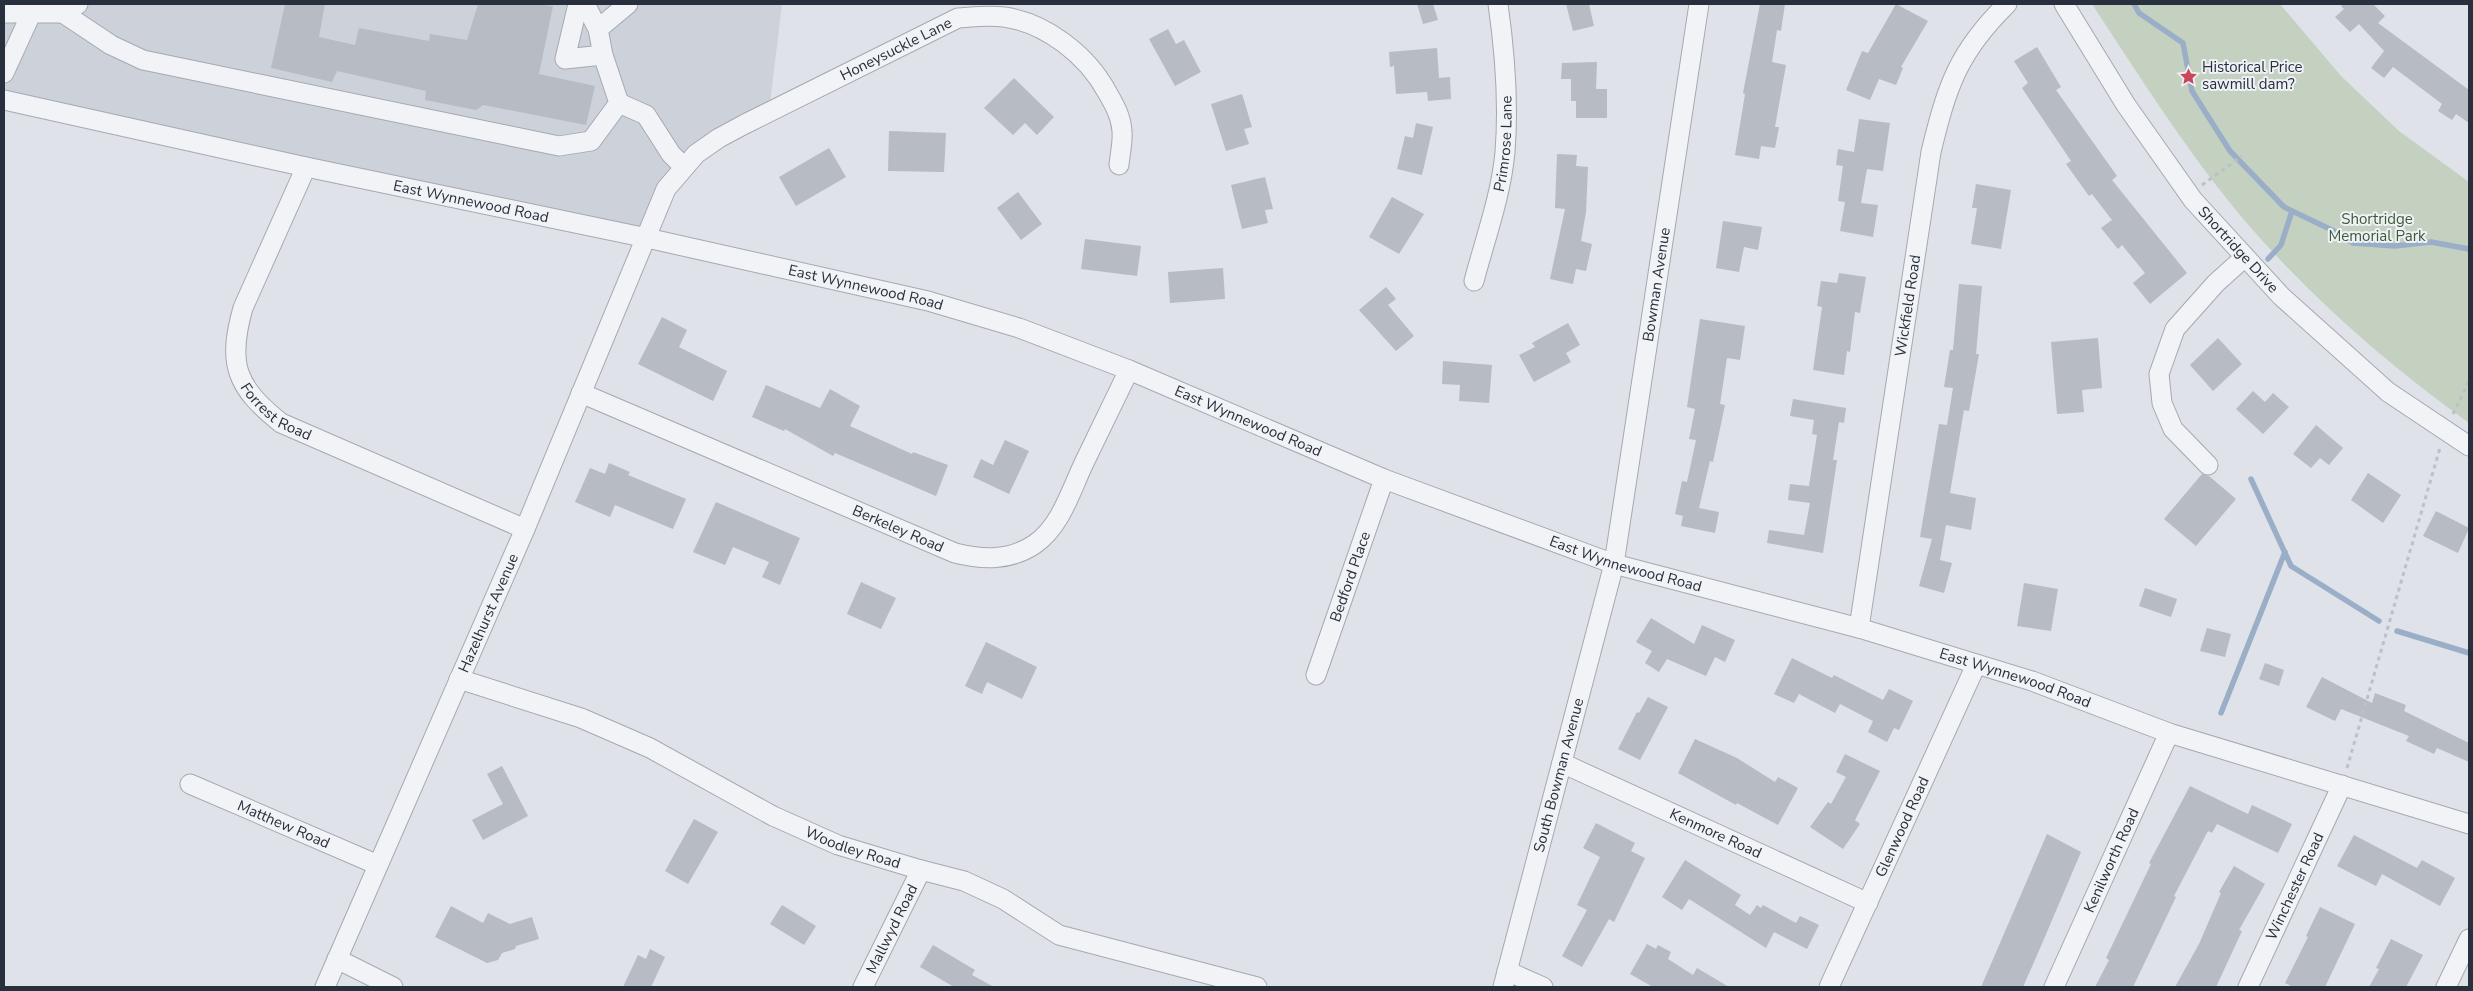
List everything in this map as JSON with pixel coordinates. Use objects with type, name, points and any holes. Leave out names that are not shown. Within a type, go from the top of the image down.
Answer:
[{"type":"street","points":[[578,4],[565,59],[604,55]]},
{"type":"street","points":[[585,4],[598,29],[619,103],[646,115],[671,154],[683,166]]},
{"type":"street","points":[[598,29],[628,4]]},
{"type":"street","name":"Primrose Lane","points":[[1474,282],[1498,191],[1504,153],[1508,98],[1498,4]]},
{"type":"street","name":"Bowman Avenue","points":[[1614,564],[1699,4]]},
{"type":"street","name":"Wickfield Road","points":[[1859,628],[1931,152],[1944,99],[1954,73],[1979,33],[2007,4]]},
{"type":"street","name":"Shortridge Drive","points":[[2064,4],[2126,105],[2189,194],[2245,257],[2281,296],[2388,392],[2469,446]]},
{"type":"street","points":[[4,13],[32,14],[70,8],[111,45],[143,60],[559,146],[591,142],[619,103]]},
{"type":"street","name":"Honeysuckle Lane","points":[[647,238],[666,189],[683,166],[719,138],[956,11],[981,16],[1005,17],[1024,22],[1061,41],[1078,54],[1100,78],[1119,113],[1122,131],[1119,166]]},
{"type":"street","points":[[4,73],[32,14]]},
{"type":"street","name":"East Wynnewood Road","points":[[4,100],[306,167],[647,238],[928,301],[1019,328],[1128,370],[1384,479],[1614,564],[1859,628],[2032,681],[2169,733],[2469,824]]},
{"type":"street","name":"Forrest Road","points":[[306,167],[243,308],[237,328],[234,350],[236,370],[244,386],[267,412],[281,423],[525,529]]},
{"type":"street","name":"Hazelhurst Avenue","points":[[325,987],[525,529],[637,257],[647,238]]},
{"type":"street","points":[[2208,465],[2173,429],[2162,404],[2159,374],[2176,329],[2216,283],[2245,257]]},
{"type":"street","name":"Berkeley Road","points":[[581,393],[955,553],[978,558],[995,559],[1010,556],[1035,544],[1058,519],[1128,370]]},
{"type":"street","name":"Bedford Place","points":[[1316,675],[1384,479]]},
{"type":"street","name":"South Bowman Avenue","points":[[1505,979],[1614,564]]},
{"type":"street","name":"Glenwood Road","points":[[1829,987],[1976,665]]},
{"type":"street","name":"Woodley Road","points":[[459,679],[581,718],[650,748],[773,816],[838,845],[972,884],[1003,899],[1059,935],[1206,980],[1258,987]]},
{"type":"street","name":"Kenilworth Road","points":[[2054,987],[2169,733]]},
{"type":"street","name":"Kenmore Road","points":[[1562,763],[1868,902]]},
{"type":"street","name":"Matthew Road","points":[[190,784],[378,865]]},
{"type":"street","name":"Winchester Road","points":[[2248,987],[2342,785]]},
{"type":"street","name":"Mallwyd Road","points":[[863,987],[920,870]]},
{"type":"street","points":[[2446,987],[2469,939]]},
{"type":"street","points":[[337,959],[394,987]]},
{"type":"street","points":[[1505,979],[1543,987]]},
{"type":"path","points":[[2189,194],[2242,156]]},
{"type":"path","points":[[2342,785],[2445,431],[2469,381]]},
{"type":"shaded area","points":[[4,4],[782,4],[769,112],[696,154],[647,238],[4,100]]},
{"type":"green space","name":"Shortridge Memorial Park","points":[[2092,4],[2280,4],[2341,76],[2399,131],[2469,182],[2469,423],[2437,400],[2345,324],[2261,239],[2235,209],[2197,159]]},
{"type":"building","points":[[285,4],[325,4],[319,37],[355,45],[359,28],[429,41],[430,34],[467,40],[478,4],[536,4],[553,6],[539,74],[595,86],[586,125],[483,105],[476,110],[425,100],[426,91],[337,71],[332,82],[271,68]]},
{"type":"building","points":[[1417,4],[1433,4],[1438,20],[1423,24]]},
{"type":"building","points":[[1566,4],[1589,4],[1594,26],[1573,31]]},
{"type":"building","points":[[1760,4],[1785,4],[1781,31],[1777,30],[1772,62],[1786,65],[1775,127],[1779,127],[1775,148],[1761,146],[1759,159],[1735,155],[1745,94],[1743,93]]},
{"type":"building","points":[[1896,4],[1928,21],[1901,67],[1903,68],[1896,85],[1879,79],[1870,100],[1846,90],[1862,51],[1868,53]]},
{"type":"building","points":[[2343,4],[2373,4],[2385,16],[2378,23],[2469,90],[2469,123],[2456,114],[2452,120],[2438,111],[2442,104],[2393,67],[2384,78],[2371,68],[2384,51],[2359,24],[2350,32],[2335,17],[2344,9],[2341,6]]},
{"type":"building","points":[[1168,29],[1176,44],[1184,40],[1201,72],[1175,86],[1149,39]]},
{"type":"building","points":[[2037,47],[2061,87],[2056,90],[2117,176],[2112,180],[2187,273],[2150,304],[2133,283],[2145,273],[2122,245],[2118,249],[2101,228],[2112,220],[2092,194],[2089,196],[2066,164],[2071,161],[2022,88],[2028,83],[2014,61]]},
{"type":"building","points":[[1437,48],[1439,78],[1450,77],[1451,99],[1428,101],[1427,92],[1396,94],[1394,66],[1390,67],[1389,52]]},
{"type":"building","points":[[1597,62],[1596,89],[1607,89],[1607,118],[1576,118],[1576,101],[1571,101],[1571,79],[1561,79],[1562,63]]},
{"type":"building","points":[[1014,78],[1054,117],[1037,135],[1025,123],[1013,135],[984,108]]},
{"type":"building","points":[[1242,94],[1252,127],[1244,129],[1249,144],[1226,151],[1211,104]]},
{"type":"building","points":[[1859,119],[1890,123],[1883,171],[1867,169],[1861,203],[1878,205],[1873,237],[1840,231],[1845,202],[1838,201],[1843,166],[1836,165],[1838,149],[1854,152]]},
{"type":"building","points":[[1416,123],[1433,127],[1422,175],[1397,169],[1405,136],[1413,138]]},
{"type":"building","points":[[889,131],[946,133],[944,172],[888,171]]},
{"type":"building","points":[[829,148],[846,177],[796,206],[779,177]]},
{"type":"building","points":[[1557,154],[1577,155],[1576,166],[1588,167],[1586,212],[1581,241],[1592,244],[1586,271],[1576,269],[1573,284],[1550,279],[1565,209],[1555,208]]},
{"type":"building","points":[[1265,177],[1273,209],[1265,210],[1268,223],[1242,229],[1231,185]]},
{"type":"building","points":[[1976,184],[2011,190],[2001,249],[1971,244],[1977,208],[1972,208]]},
{"type":"building","points":[[1018,192],[1042,224],[1021,240],[997,208]]},
{"type":"building","points":[[1392,197],[1424,214],[1399,254],[1369,237]]},
{"type":"building","points":[[1723,221],[1762,227],[1758,250],[1744,247],[1739,272],[1716,268]]},
{"type":"building","points":[[1085,239],[1141,246],[1137,276],[1081,269]]},
{"type":"building","points":[[1223,268],[1225,299],[1170,303],[1168,272]]},
{"type":"building","points":[[1839,273],[1866,277],[1860,313],[1855,312],[1850,352],[1847,351],[1844,375],[1813,370],[1822,307],[1817,306],[1821,281],[1837,283]]},
{"type":"building","points":[[1959,284],[1982,286],[1976,354],[1979,354],[1969,411],[1964,410],[1950,493],[1976,498],[1971,530],[1946,525],[1940,560],[1952,563],[1944,593],[1919,586],[1932,539],[1920,537],[1939,424],[1947,425],[1953,388],[1944,387],[1950,350],[1953,350]]},
{"type":"building","points":[[1386,287],[1396,299],[1388,305],[1414,336],[1396,351],[1359,310]]},
{"type":"building","points":[[662,317],[687,330],[679,347],[727,371],[713,401],[638,364]]},
{"type":"building","points":[[1700,319],[1745,326],[1740,360],[1727,358],[1720,404],[1725,405],[1713,462],[1710,461],[1699,508],[1719,512],[1715,533],[1681,526],[1683,516],[1675,514],[1682,481],[1687,482],[1696,440],[1689,439],[1695,409],[1687,407]]},
{"type":"building","points":[[1568,323],[1580,345],[1566,353],[1571,362],[1534,382],[1519,355],[1535,347],[1532,343]]},
{"type":"building","points":[[2098,338],[2102,388],[2082,390],[2084,412],[2057,414],[2051,342]]},
{"type":"building","points":[[2218,338],[2242,364],[2213,391],[2190,365]]},
{"type":"building","points":[[1443,361],[1492,365],[1489,403],[1459,401],[1460,385],[1442,384]]},
{"type":"building","points":[[766,385],[820,408],[830,389],[860,406],[850,426],[912,454],[913,452],[948,465],[936,496],[835,453],[833,456],[785,429],[784,431],[752,417]]},
{"type":"building","points":[[2253,391],[2265,402],[2273,393],[2289,407],[2263,434],[2236,409]]},
{"type":"building","points":[[1793,399],[1846,408],[1844,423],[1839,422],[1833,460],[1837,460],[1823,553],[1767,543],[1769,530],[1804,535],[1810,503],[1788,500],[1790,484],[1809,486],[1817,435],[1812,434],[1814,420],[1790,416]]},
{"type":"building","points":[[2316,425],[2343,448],[2329,465],[2320,458],[2311,468],[2293,454]]},
{"type":"building","points":[[1005,440],[1029,451],[1009,494],[973,477],[981,459],[993,465]]},
{"type":"building","points":[[609,463],[630,472],[628,475],[686,499],[673,529],[615,505],[610,517],[575,502],[590,468],[605,474]]},
{"type":"building","points":[[2368,473],[2401,495],[2383,523],[2351,500]]},
{"type":"building","points":[[2202,474],[2209,476],[2236,499],[2196,546],[2164,519]]},
{"type":"building","points":[[716,502],[800,538],[780,585],[762,577],[769,562],[733,547],[725,565],[693,552]]},
{"type":"building","points":[[2436,511],[2469,528],[2458,553],[2423,536]]},
{"type":"building","points":[[861,582],[896,598],[881,629],[847,614]]},
{"type":"building","points":[[2024,583],[2058,589],[2051,631],[2017,626]]},
{"type":"building","points":[[2145,588],[2177,599],[2171,617],[2139,606]]},
{"type":"building","points":[[1651,618],[1694,644],[1702,625],[1735,640],[1725,662],[1715,657],[1706,676],[1667,659],[1659,672],[1645,663],[1652,651],[1636,642]]},
{"type":"building","points":[[2207,628],[2231,634],[2225,657],[2200,651]]},
{"type":"building","points":[[986,642],[1037,667],[1022,699],[987,682],[982,694],[965,686]]},
{"type":"building","points":[[1792,658],[1832,678],[1834,675],[1883,700],[1889,689],[1913,701],[1899,730],[1894,728],[1887,742],[1868,732],[1873,721],[1840,704],[1835,713],[1799,694],[1794,703],[1774,694]]},
{"type":"building","points":[[2265,663],[2284,670],[2279,686],[2259,679]]},
{"type":"building","points":[[2322,677],[2372,703],[2375,693],[2406,705],[2404,711],[2469,743],[2469,762],[2437,748],[2434,754],[2406,741],[2409,736],[2341,709],[2335,721],[2306,707]]},
{"type":"building","points":[[1648,697],[1668,707],[1640,760],[1618,749],[1637,712],[1639,713]]},
{"type":"building","points":[[1695,739],[1737,758],[1775,782],[1778,777],[1798,788],[1778,825],[1737,803],[1736,805],[1678,773]]},
{"type":"building","points":[[1845,754],[1880,771],[1855,820],[1860,824],[1843,849],[1810,827],[1828,802],[1831,804],[1846,777],[1836,772]]},
{"type":"building","points":[[502,766],[528,816],[483,840],[472,820],[503,804],[487,774]]},
{"type":"building","points":[[2190,786],[2248,814],[2252,805],[2292,824],[2278,853],[2217,824],[2212,833],[2208,831],[2174,896],[2176,897],[2133,987],[2095,987],[2109,960],[2106,958],[2151,864],[2149,863]]},
{"type":"building","points":[[694,819],[718,832],[688,884],[665,871]]},
{"type":"building","points":[[1596,823],[1635,843],[1631,851],[1645,858],[1614,922],[1609,919],[1582,967],[1562,956],[1587,910],[1577,905],[1600,857],[1583,848]]},
{"type":"building","points":[[2047,834],[2081,852],[2041,946],[2023,987],[1981,987]]},
{"type":"building","points":[[2354,835],[2417,868],[2422,860],[2455,878],[2440,906],[2382,874],[2376,886],[2337,866]]},
{"type":"building","points":[[1685,860],[1741,895],[1735,905],[1750,915],[1757,905],[1761,908],[1763,905],[1796,923],[1800,916],[1819,925],[1807,949],[1774,932],[1766,948],[1689,899],[1682,910],[1662,897]]},
{"type":"building","points":[[2234,866],[2265,884],[2239,930],[2242,931],[2216,987],[2175,987],[2199,944],[2221,893],[2219,892]]},
{"type":"building","points":[[782,905],[816,926],[804,945],[770,924]]},
{"type":"building","points":[[451,906],[483,923],[488,913],[510,924],[532,917],[539,939],[516,946],[515,949],[502,953],[498,960],[487,963],[435,937]]},
{"type":"building","points":[[2320,907],[2355,924],[2325,987],[2293,987],[2285,983],[2308,937],[2306,936]]},
{"type":"building","points":[[2391,939],[2423,955],[2406,987],[2369,987],[2379,969],[2376,968]]},
{"type":"building","points":[[1647,944],[1656,949],[1658,945],[1671,952],[1668,959],[1693,975],[1697,968],[1729,987],[1653,987],[1630,974]]},
{"type":"building","points":[[933,945],[975,970],[972,975],[994,987],[954,987],[920,967]]},
{"type":"building","points":[[650,949],[665,957],[651,987],[623,987],[638,955],[646,959]]},
{"type":"waterway","points":[[2134,4],[2139,13],[2183,43],[2192,91],[2230,151],[2284,207],[2336,232],[2353,243],[2395,246],[2431,242],[2469,249]]},
{"type":"waterway","points":[[2268,259],[2281,245],[2292,211]]},
{"type":"waterway","points":[[2251,479],[2291,566],[2379,621]]},
{"type":"waterway","points":[[2221,713],[2285,552]]},
{"type":"waterway","points":[[2397,631],[2469,653]]},
{"type":"place","name":"Historical Price sawmill dam?","points":[[2188,76]]}]
